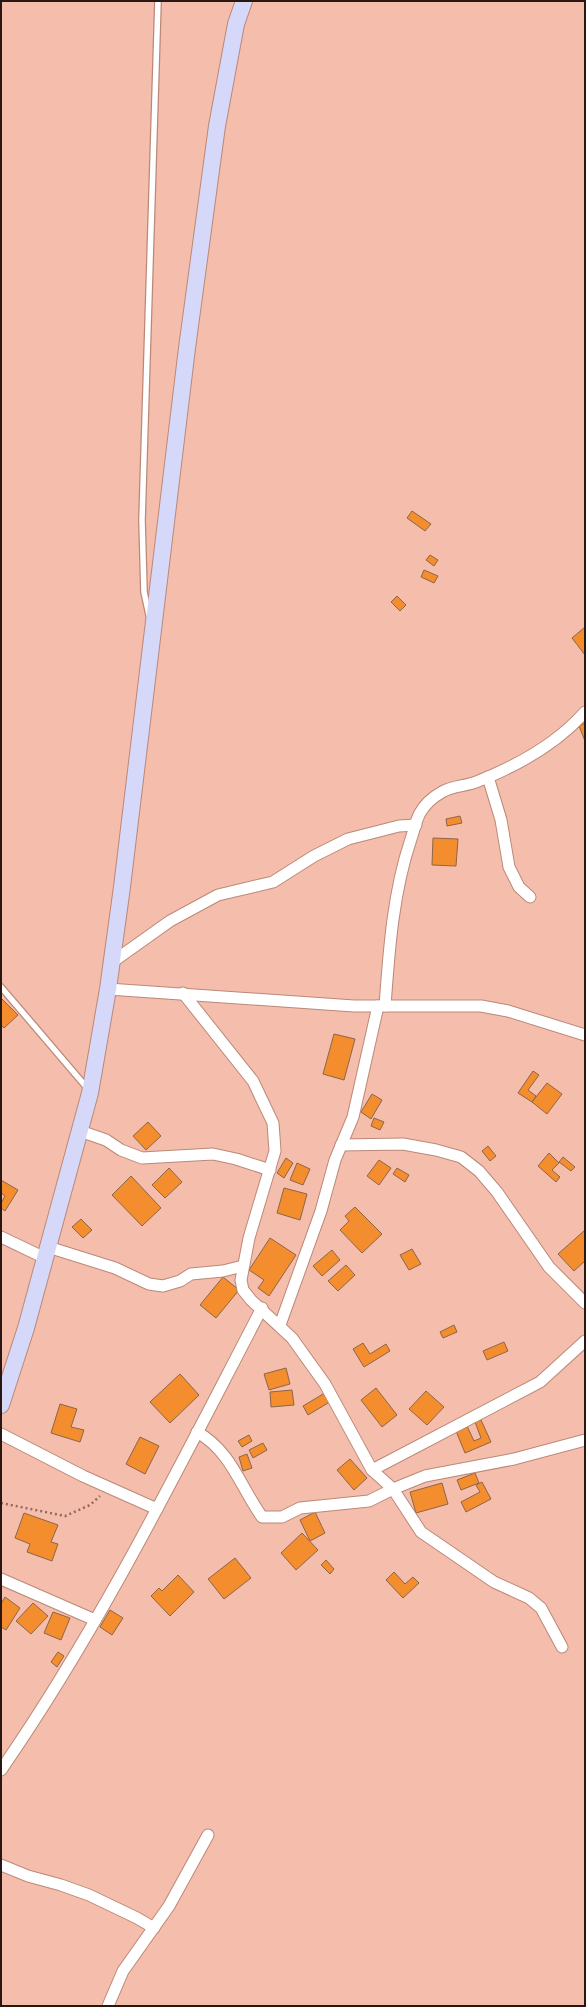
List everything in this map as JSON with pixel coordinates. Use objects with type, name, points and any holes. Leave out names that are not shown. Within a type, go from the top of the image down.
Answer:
[{"type":"street","points":[[1,1405],[47,1253],[90,1093],[108,989],[152,631],[217,126],[236,24],[244,1]]},
{"type":"street","points":[[280,1325],[353,1117],[381,1006],[397,891],[420,814],[429,801],[443,791],[466,786],[508,770],[549,744],[585,712]]},
{"type":"street","points":[[488,777],[501,820],[509,867],[518,887],[530,897]]},
{"type":"street","points":[[111,963],[170,921],[218,895],[273,882],[327,849],[348,839],[399,826],[416,825]]},
{"type":"street","points":[[108,989],[183,993],[301,1003],[381,1006],[481,1006],[508,1011],[585,1035]]},
{"type":"street","points":[[183,993],[253,1081],[273,1123],[275,1151],[243,1266],[241,1280],[243,1290],[251,1300],[262,1308],[292,1338],[325,1384],[372,1470],[393,1489],[421,1532],[494,1582],[529,1598],[541,1608],[562,1647]]},
{"type":"street","points":[[80,1131],[106,1140],[121,1150],[142,1158],[213,1154],[236,1159],[270,1170]]},
{"type":"street","points":[[342,1145],[403,1144],[436,1150],[461,1157],[479,1172],[497,1192],[549,1267],[585,1303]]},
{"type":"street","points":[[1,1237],[47,1253],[115,1268],[149,1284],[163,1286],[180,1281],[191,1274],[223,1271],[243,1266]]},
{"type":"street","points":[[1,1770],[39,1715],[95,1620],[157,1509],[262,1308]]},
{"type":"street","points":[[372,1470],[540,1382],[585,1341]]},
{"type":"street","points":[[197,1432],[210,1439],[226,1455],[262,1517],[282,1518],[300,1508],[369,1501],[425,1476],[514,1459],[585,1440]]},
{"type":"street","points":[[1,1434],[157,1509]]},
{"type":"street","points":[[1,1579],[95,1620]]},
{"type":"street","points":[[108,2006],[123,1971],[169,1906],[208,1835]]},
{"type":"street","points":[[1,1865],[28,1876],[61,1885],[89,1895],[137,1918],[154,1928]]},
{"type":"lane","points":[[152,631],[144,592],[142,520],[158,1]]},
{"type":"lane","points":[[1,987],[90,1093]]},
{"type":"path","points":[[1,1503],[65,1516],[77,1513],[90,1506],[107,1486]]},
{"type":"building","points":[[412,511],[431,524],[425,531],[407,518]]},
{"type":"building","points":[[430,555],[438,560],[434,566],[426,560]]},
{"type":"building","points":[[424,570],[438,576],[434,583],[421,577]]},
{"type":"building","points":[[397,596],[406,605],[400,611],[391,602]]},
{"type":"building","points":[[585,627],[585,655],[572,638]]},
{"type":"building","points":[[585,723],[585,741],[579,726]]},
{"type":"building","points":[[460,816],[462,823],[447,826],[446,819]]},
{"type":"building","points":[[433,838],[458,839],[456,866],[432,865]]},
{"type":"building","points":[[1,998],[18,1015],[4,1028],[1,1025]]},
{"type":"building","points":[[334,1034],[355,1039],[344,1080],[323,1074]]},
{"type":"building","points":[[533,1071],[539,1075],[528,1090],[536,1096],[532,1102],[518,1093]]},
{"type":"building","points":[[547,1083],[562,1094],[547,1114],[532,1102]]},
{"type":"building","points":[[372,1094],[382,1100],[371,1119],[361,1112]]},
{"type":"building","points":[[374,1118],[384,1122],[380,1130],[371,1126]]},
{"type":"building","points":[[148,1122],[161,1136],[146,1150],[133,1136]]},
{"type":"building","points":[[488,1146],[496,1156],[490,1161],[482,1151]]},
{"type":"building","points":[[549,1153],[559,1163],[552,1170],[560,1177],[556,1182],[538,1166]]},
{"type":"building","points":[[563,1157],[575,1167],[571,1171],[559,1162]]},
{"type":"building","points":[[286,1158],[293,1163],[284,1178],[277,1173]]},
{"type":"building","points":[[379,1160],[391,1168],[379,1185],[367,1176]]},
{"type":"building","points":[[297,1163],[310,1169],[303,1185],[290,1180]]},
{"type":"building","points":[[169,1168],[182,1182],[165,1198],[152,1185]]},
{"type":"building","points":[[397,1168],[409,1175],[405,1182],[393,1174]]},
{"type":"building","points":[[131,1176],[161,1208],[142,1226],[112,1195]]},
{"type":"building","points":[[1,1180],[18,1190],[5,1211],[1,1208],[1,1203],[5,1196],[1,1193]]},
{"type":"building","points":[[284,1188],[307,1194],[300,1220],[277,1213]]},
{"type":"building","points":[[355,1207],[382,1234],[362,1253],[340,1230],[349,1221],[345,1216]]},
{"type":"building","points":[[81,1219],[92,1230],[83,1238],[72,1227]]},
{"type":"building","points":[[585,1230],[585,1261],[574,1271],[558,1254]]},
{"type":"building","points":[[270,1238],[296,1255],[269,1296],[258,1288],[264,1280],[249,1270]]},
{"type":"building","points":[[412,1249],[421,1264],[409,1270],[400,1255]]},
{"type":"building","points":[[332,1250],[340,1260],[322,1276],[313,1266]]},
{"type":"building","points":[[346,1265],[355,1275],[338,1291],[328,1281]]},
{"type":"building","points":[[223,1277],[239,1290],[216,1318],[200,1305]]},
{"type":"building","points":[[454,1325],[457,1332],[443,1338],[440,1332]]},
{"type":"building","points":[[504,1342],[508,1351],[487,1360],[483,1351]]},
{"type":"building","points":[[363,1343],[370,1354],[386,1344],[390,1351],[364,1367],[353,1349]]},
{"type":"building","points":[[286,1368],[290,1384],[269,1390],[264,1374]]},
{"type":"building","points":[[180,1374],[199,1395],[170,1423],[150,1402]]},
{"type":"building","points":[[376,1388],[397,1415],[382,1427],[361,1400]]},
{"type":"building","points":[[292,1390],[294,1405],[271,1407],[270,1392]]},
{"type":"building","points":[[328,1391],[333,1400],[308,1415],[303,1406]]},
{"type":"building","points":[[426,1391],[444,1407],[427,1425],[409,1409]]},
{"type":"building","points":[[60,1404],[77,1409],[71,1427],[84,1430],[80,1442],[51,1433]]},
{"type":"building","points":[[481,1420],[491,1442],[465,1453],[456,1431],[467,1426],[474,1441],[481,1438],[475,1422]]},
{"type":"building","points":[[249,1435],[252,1441],[242,1447],[238,1441]]},
{"type":"building","points":[[140,1437],[159,1446],[145,1474],[126,1464]]},
{"type":"building","points":[[263,1443],[267,1450],[253,1458],[249,1450]]},
{"type":"building","points":[[247,1454],[252,1468],[243,1471],[239,1457]]},
{"type":"building","points":[[350,1459],[367,1478],[354,1490],[337,1470]]},
{"type":"building","points":[[475,1473],[479,1483],[461,1490],[457,1480]]},
{"type":"building","points":[[482,1482],[491,1499],[466,1512],[461,1502],[480,1492],[476,1485]]},
{"type":"building","points":[[442,1483],[448,1504],[416,1513],[410,1492]]},
{"type":"building","points":[[315,1512],[325,1533],[310,1541],[300,1520]]},
{"type":"building","points":[[24,1513],[58,1525],[51,1542],[58,1544],[52,1561],[27,1552],[30,1544],[15,1538]]},
{"type":"building","points":[[302,1533],[318,1550],[296,1570],[281,1553]]},
{"type":"building","points":[[235,1558],[251,1578],[224,1599],[208,1579]]},
{"type":"building","points":[[326,1560],[334,1569],[330,1574],[321,1565]]},
{"type":"building","points":[[394,1572],[405,1584],[413,1577],[419,1583],[403,1598],[386,1580]]},
{"type":"building","points":[[178,1575],[194,1592],[170,1616],[151,1596],[159,1588],[162,1591]]},
{"type":"building","points":[[5,1597],[20,1608],[6,1630],[1,1627],[1,1604]]},
{"type":"building","points":[[33,1603],[48,1616],[31,1634],[16,1621]]},
{"type":"building","points":[[110,1610],[123,1618],[112,1635],[100,1627]]},
{"type":"building","points":[[53,1612],[70,1618],[61,1640],[44,1633]]},
{"type":"building","points":[[58,1652],[64,1656],[57,1667],[51,1662]]}]
